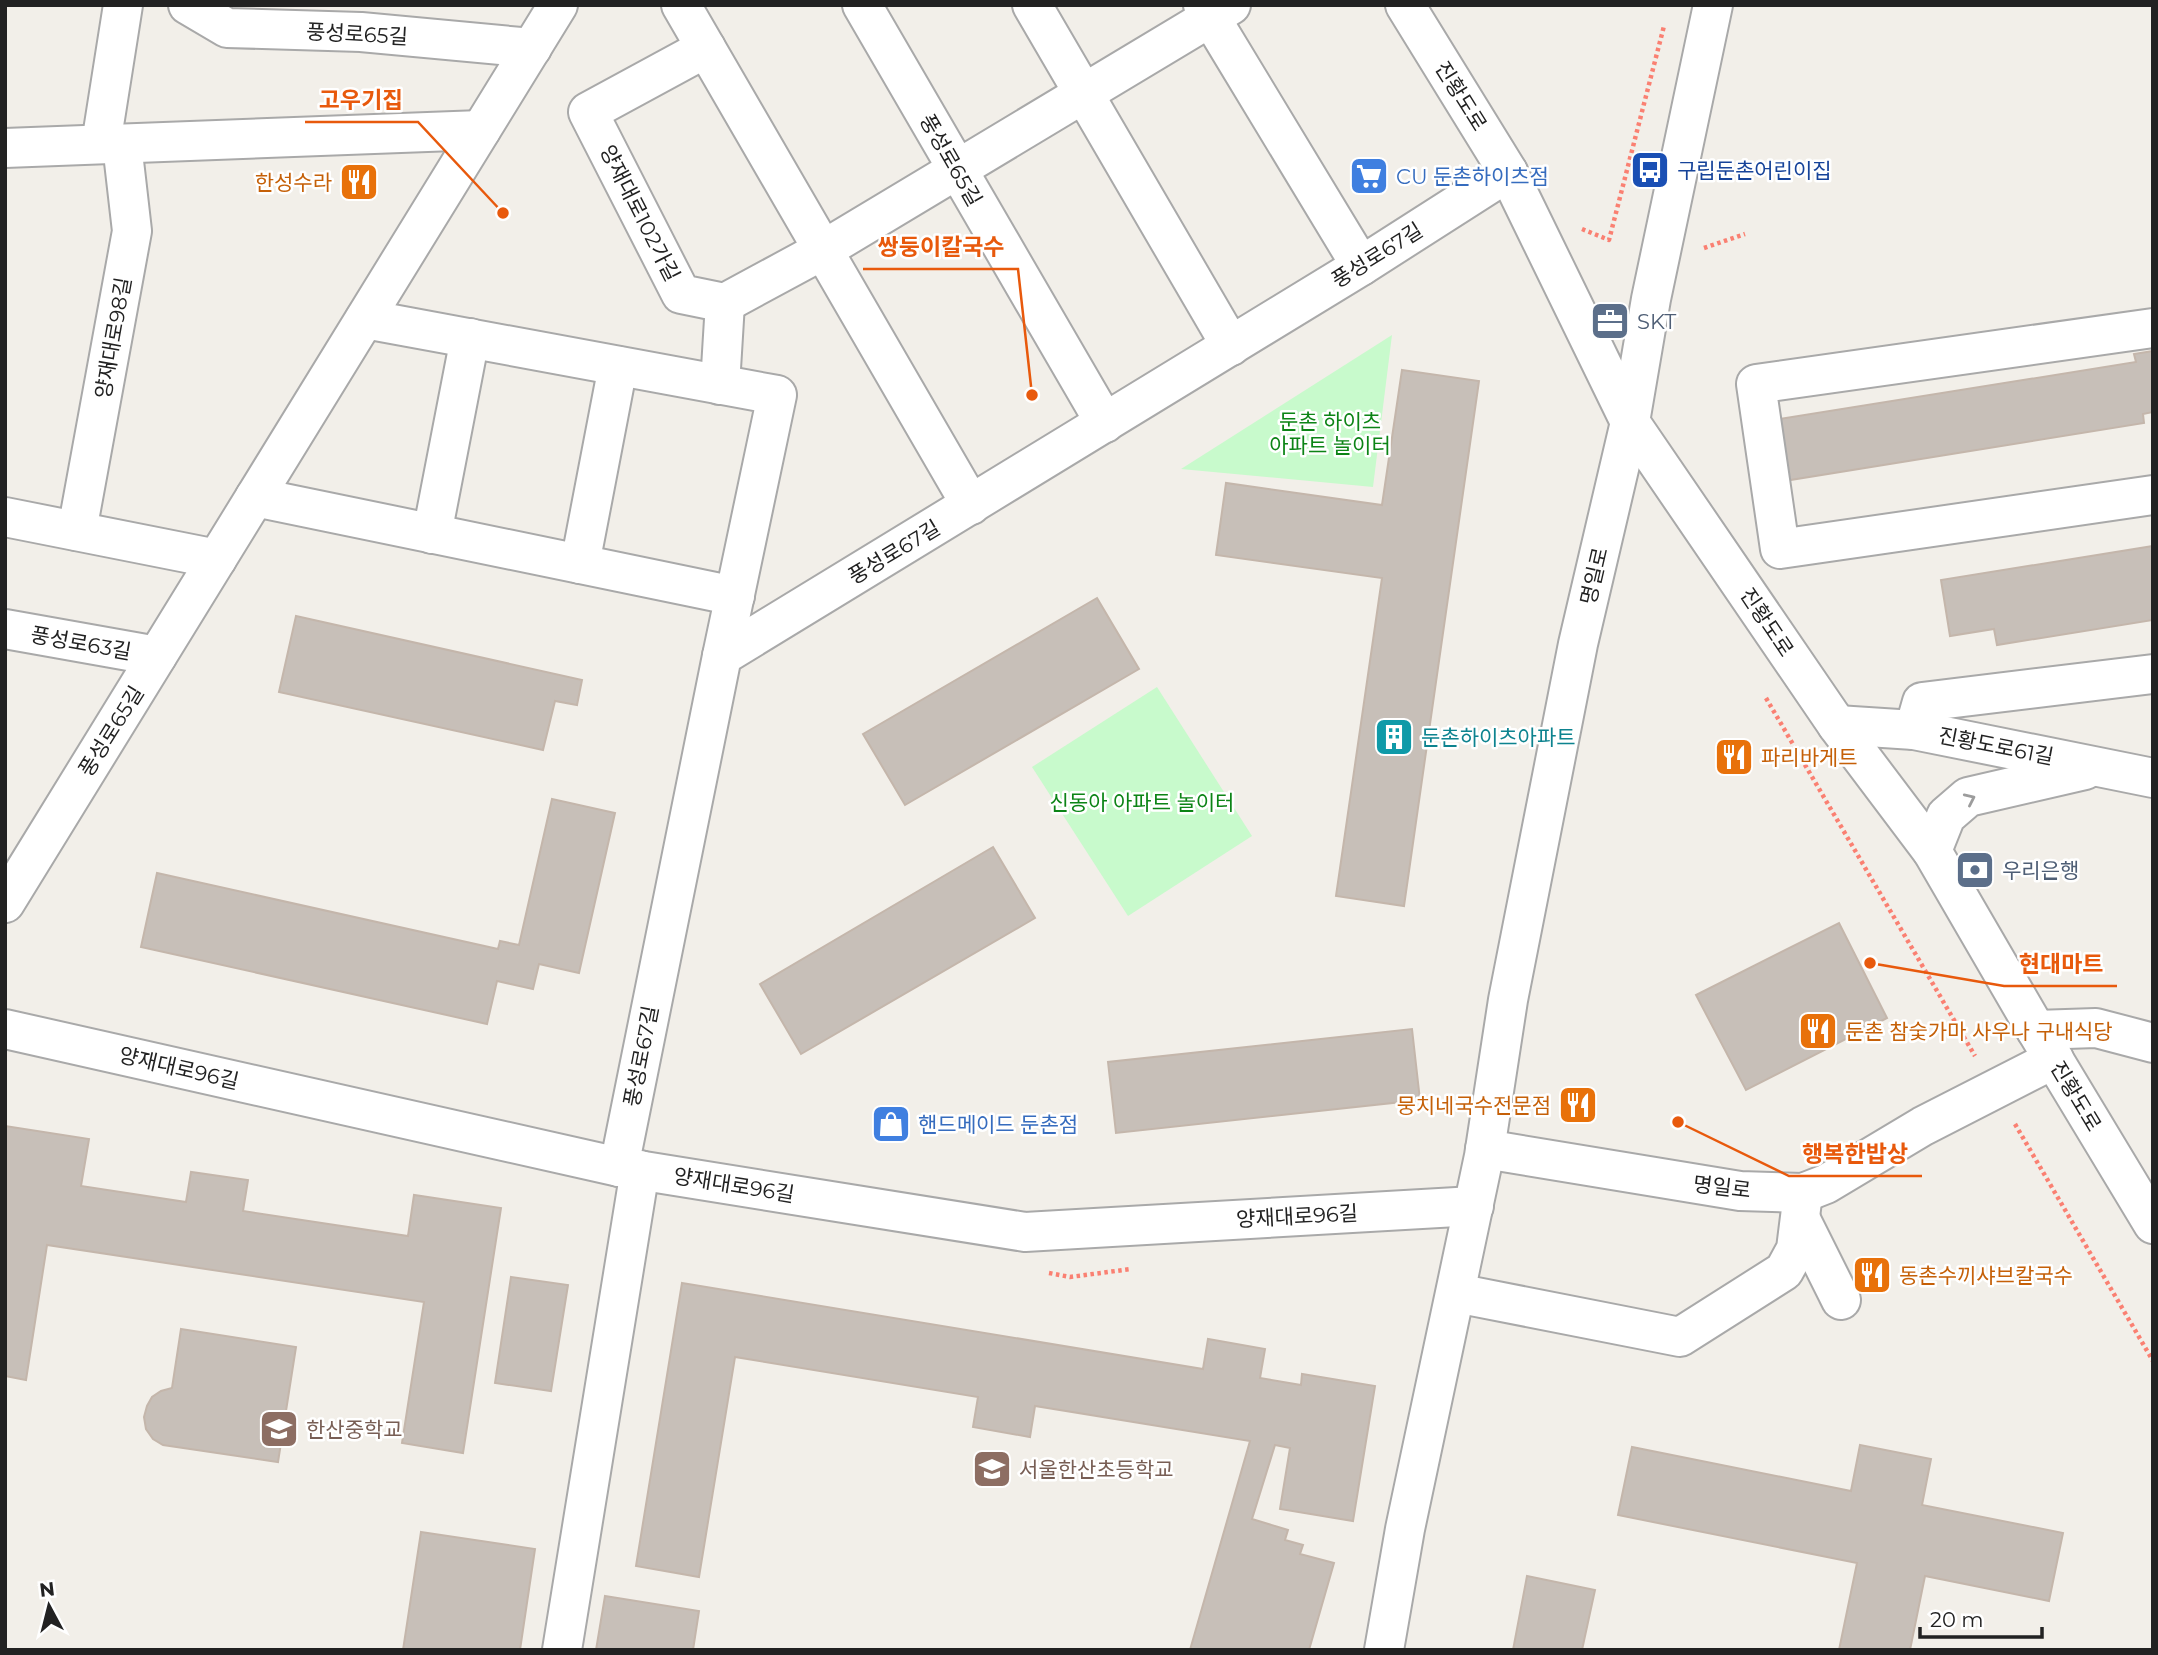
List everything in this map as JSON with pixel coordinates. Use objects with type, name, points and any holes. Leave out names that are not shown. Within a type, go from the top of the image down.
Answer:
[{"type":"street","name":"양재대로98길","points":[[77,531],[132,231],[111,144],[123,5]]},
{"type":"street","name":"풍성로65길","points":[[188,5],[226,28],[300,18],[361,32],[532,48]]},
{"type":"street","name":"풍성로65길","points":[[5,903],[558,5]]},
{"type":"street","points":[[681,5],[971,505]]},
{"type":"street","name":"풍성로65길","points":[[862,5],[1105,423]]},
{"type":"street","points":[[1032,5],[1231,346]]},
{"type":"street","name":"진황도로","points":[[1405,5],[1508,172],[1630,422],[1837,726],[1932,851],[2153,1224]]},
{"type":"street","name":"명일로","points":[[1384,1650],[1405,1529],[1485,1149],[1508,1000],[1578,644],[1630,422],[1651,299],[1713,5]]},
{"type":"street","points":[[720,385],[725,303],[823,250],[957,171],[1215,10],[1361,266]]},
{"type":"street","name":"양재대로102가길","points":[[706,48],[588,112],[681,294],[725,303]]},
{"type":"street","points":[[5,148],[481,130]]},
{"type":"street","name":"풍성로67길","points":[[562,1650],[629,1169],[722,656],[1361,266],[1508,172]]},
{"type":"street","points":[[365,319],[777,395],[722,656]]},
{"type":"street","points":[[2153,328],[1756,384],[1780,549],[2153,495]]},
{"type":"street","points":[[432,534],[470,338]]},
{"type":"street","points":[[580,564],[618,366]]},
{"type":"street","points":[[255,498],[735,596]]},
{"type":"street","points":[[5,517],[217,558]]},
{"type":"street","name":"풍성로63길","points":[[5,629],[157,656]]},
{"type":"street","points":[[1914,730],[1922,702],[2153,674]]},
{"type":"street","name":"진황도로61길","points":[[1837,726],[1914,730],[2153,778]]},
{"type":"street","points":[[1932,851],[1946,816],[1968,797],[2099,767]]},
{"type":"street","points":[[2045,1044],[2096,1028],[2153,1043]]},
{"type":"street","name":"양재대로96길","points":[[5,1029],[629,1169],[1025,1232],[1474,1206]]},
{"type":"street","name":"명일로","points":[[1485,1149],[1740,1191],[1802,1206],[1826,1184],[1923,1126],[1995,1090],[2045,1044]]},
{"type":"street","points":[[1456,1293],[1680,1337],[1784,1271],[1796,1250],[1802,1206]]},
{"type":"street","points":[[1802,1206],[1841,1300]]},
{"type":"path","points":[[1572,226],[1609,240],[1666,18]]},
{"type":"path","points":[[1764,694],[2153,1361]]},
{"type":"path","points":[[1043,1272],[1070,1277],[1140,1268]]},
{"type":"green space","name":"둔촌 하이츠 아파트 놀이터","points":[[1392,335],[1373,487],[1181,469]]},
{"type":"green space","name":"신동아 아파트 놀이터","points":[[1157,687],[1252,836],[1128,916],[1032,767]]},
{"type":"building","points":[[2153,351],[2153,412],[2143,414],[2144,423],[1784,481],[1774,420],[2136,362],[2134,354]]},
{"type":"building","name":"둔촌하이츠아파트","points":[[1402,370],[1479,381],[1404,906],[1336,896],[1382,578],[1216,555],[1226,483],[1382,505]]},
{"type":"building","points":[[2153,546],[2153,620],[1997,645],[1994,629],[1950,636],[1941,580]]},
{"type":"building","points":[[1097,598],[1139,669],[905,805],[863,734]]},
{"type":"building","points":[[296,616],[582,680],[577,705],[555,701],[543,750],[279,692]]},
{"type":"building","points":[[552,799],[615,813],[579,973],[539,964],[533,989],[497,981],[487,1024],[141,947],[157,873],[498,949],[500,941],[519,945]]},
{"type":"building","points":[[993,847],[1035,918],[801,1054],[760,984]]},
{"type":"building","points":[[1839,923],[1887,1018],[1746,1090],[1696,995]]},
{"type":"building","points":[[1412,1029],[1420,1100],[1116,1133],[1108,1062]]},
{"type":"building","points":[[5,1126],[89,1139],[81,1186],[186,1202],[191,1172],[248,1180],[243,1211],[408,1236],[414,1195],[501,1208],[463,1453],[402,1443],[424,1302],[47,1245],[26,1380],[5,1376]]},
{"type":"building","points":[[511,1277],[568,1285],[551,1391],[495,1383]]},
{"type":"building","points":[[682,1283],[1203,1369],[1208,1339],[1265,1349],[1260,1378],[1301,1385],[1302,1374],[1375,1386],[1353,1521],[1280,1509],[1290,1448],[1275,1445],[1252,1519],[1288,1530],[1285,1540],[1303,1545],[1300,1554],[1334,1563],[1309,1650],[1190,1650],[1250,1441],[1035,1406],[1030,1437],[973,1427],[978,1397],[735,1357],[699,1577],[636,1566]]},
{"type":"building","points":[[181,1329],[296,1347],[278,1462],[163,1445],[153,1439],[146,1429],[144,1417],[152,1397],[172,1388]]},
{"type":"building","points":[[1860,1445],[1931,1459],[1922,1505],[2063,1533],[2049,1601],[1925,1576],[1910,1650],[1839,1650],[1857,1563],[1618,1515],[1632,1447],[1851,1491]]},
{"type":"building","points":[[421,1532],[535,1549],[520,1650],[403,1650]]},
{"type":"building","points":[[1527,1576],[1595,1590],[1582,1650],[1513,1650]]},
{"type":"building","points":[[605,1596],[699,1611],[693,1650],[596,1650]]},
{"type":"place","name":"구립둔촌어린이집","points":[[1650,170]]},
{"type":"place","name":"CU 둔촌하이츠점","points":[[1369,176]]},
{"type":"place","name":"한성수라","points":[[359,182]]},
{"type":"place","name":"고우기집","points":[[503,213]]},
{"type":"place","name":"SKT","points":[[1610,321]]},
{"type":"place","name":"쌍둥이칼국수","points":[[1032,395]]},
{"type":"place","name":"둔촌하이츠아파트","points":[[1394,737]]},
{"type":"place","name":"파리바게트","points":[[1734,757]]},
{"type":"place","name":"우리은행","points":[[1975,870]]},
{"type":"place","name":"현대마트","points":[[1870,963]]},
{"type":"place","name":"둔촌 참숯가마 사우나 구내식당","points":[[1818,1031]]},
{"type":"place","name":"뭉치네국수전문점","points":[[1578,1105]]},
{"type":"place","name":"행복한밥상","points":[[1678,1122]]},
{"type":"place","name":"핸드메이드 둔촌점","points":[[891,1124]]},
{"type":"place","name":"동촌수끼샤브칼국수","points":[[1872,1275]]},
{"type":"place","name":"한산중학교","points":[[279,1429]]},
{"type":"place","name":"서울한산초등학교","points":[[992,1469]]}]
